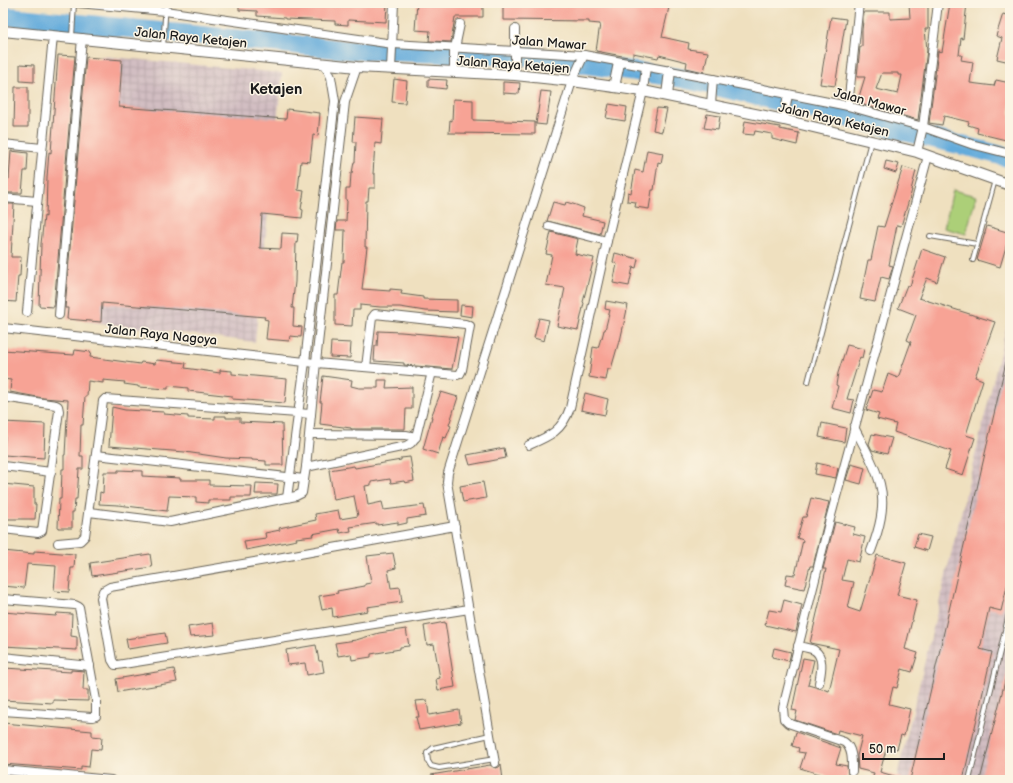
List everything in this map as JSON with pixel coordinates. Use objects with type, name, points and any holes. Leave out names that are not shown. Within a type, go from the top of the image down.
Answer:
[{"type":"street","points":[[391,67],[394,3]]},
{"type":"street","points":[[848,106],[859,3]]},
{"type":"street","points":[[918,149],[922,131],[938,3]]},
{"type":"street","name":"Jalan Mawar","points":[[75,4],[165,10],[392,47],[583,58],[848,106],[922,131],[1010,154]]},
{"type":"street","points":[[454,70],[455,51],[460,24]]},
{"type":"street","points":[[515,29],[515,71]]},
{"type":"street","name":"Jalan Raya Ketajen","points":[[3,31],[357,67],[515,71],[574,77],[644,87],[784,115],[871,141],[918,149],[928,156],[1010,185]]},
{"type":"street","points":[[27,312],[53,36]]},
{"type":"street","points":[[59,315],[77,38]]},
{"type":"street","points":[[495,761],[447,482],[448,474],[574,77],[583,58]]},
{"type":"street","points":[[287,498],[299,413],[335,101],[332,77],[325,64]]},
{"type":"street","points":[[615,84],[618,65]]},
{"type":"street","points":[[89,512],[170,522],[287,498],[302,493],[310,434],[316,362],[345,102],[357,67]]},
{"type":"street","points":[[529,445],[549,437],[561,426],[568,414],[644,87],[646,69]]},
{"type":"street","points":[[667,92],[670,73]]},
{"type":"street","points":[[711,100],[713,81]]},
{"type":"street","points":[[784,115],[787,96]]},
{"type":"street","points":[[335,101],[345,102]]},
{"type":"street","points":[[3,144],[42,148]]},
{"type":"street","points":[[852,772],[851,754],[848,745],[844,742],[788,724],[784,719],[784,701],[854,427],[928,156]]},
{"type":"street","points":[[3,198],[37,201]]},
{"type":"street","points":[[549,226],[607,241]]},
{"type":"street","name":"Jalan Raya Nagoya","points":[[3,328],[305,362],[457,375],[461,373],[470,330],[469,325],[375,314],[372,318],[366,367]]},
{"type":"street","points":[[306,467],[406,446],[411,443],[416,437],[432,372]]},
{"type":"street","points":[[3,397],[55,404],[58,406],[60,414],[41,532],[38,533],[3,529]]},
{"type":"street","points":[[58,543],[72,543],[83,540],[86,534],[103,401],[105,399],[311,414]]},
{"type":"street","points":[[854,427],[874,466],[880,484],[882,500],[881,516],[878,532],[871,551]]},
{"type":"street","points":[[310,434],[416,437]]},
{"type":"street","points":[[96,455],[304,479]]},
{"type":"street","points":[[3,466],[50,472]]},
{"type":"street","points":[[455,526],[110,587],[105,589],[101,595],[101,598],[112,662],[117,665],[469,609]]},
{"type":"street","points":[[3,599],[79,606],[97,705],[96,714],[94,717],[3,710]]},
{"type":"street","points":[[798,646],[814,650],[819,655],[822,663],[819,683]]},
{"type":"street","points":[[3,657],[90,666]]},
{"type":"street","points":[[3,770],[111,780]]},
{"type":"lane","points":[[75,4],[72,26],[77,38]]},
{"type":"lane","points":[[163,47],[165,10]]},
{"type":"lane","points":[[808,382],[871,141]]},
{"type":"lane","points":[[973,260],[995,180]]},
{"type":"lane","points":[[930,236],[977,244]]},
{"type":"lane","points":[[969,780],[1010,610]]},
{"type":"lane","points":[[490,735],[433,748],[427,753],[427,759],[431,766],[439,768],[495,761]]},
{"type":"shaded area","points":[[101,56],[282,73],[255,342],[83,321]]},
{"type":"shaded area","points":[[1010,312],[1010,780],[896,780]]},
{"type":"green space","points":[[953,190],[976,196],[966,234],[944,228]]},
{"type":"building","points":[[239,3],[387,3],[386,22],[348,20],[348,25],[335,24],[335,21],[285,19],[257,16],[257,11],[239,10]]},
{"type":"building","points":[[417,3],[483,3],[483,17],[455,17],[451,42],[429,41],[430,31],[415,30]]},
{"type":"building","points":[[503,3],[621,3],[644,7],[645,3],[670,3],[662,37],[689,43],[688,49],[708,52],[704,72],[686,68],[687,62],[659,55],[658,58],[633,53],[633,58],[596,51],[600,24],[589,23],[589,21],[503,20]]},
{"type":"building","points":[[909,3],[928,3],[928,29],[925,29],[927,50],[918,120],[857,103],[865,77],[857,77],[860,47],[862,47],[864,12],[890,12],[890,19],[910,18]],"holes":[[[882,73],[898,73],[898,75],[902,75],[898,94],[876,89]]]},
{"type":"building","points":[[950,3],[967,3],[963,39],[961,38],[959,55],[962,55],[961,60],[973,62],[970,83],[994,86],[996,80],[1010,83],[1010,141],[977,133],[978,128],[968,125],[969,122],[944,116],[942,125],[929,123],[938,51],[942,52]]},
{"type":"building","points":[[1003,14],[1010,16],[1010,62],[997,59],[1002,38],[996,36]]},
{"type":"building","points":[[831,17],[846,19],[835,86],[820,84]]},
{"type":"building","points":[[58,55],[75,56],[54,307],[39,306],[41,244],[44,216],[46,217],[47,177],[49,152],[51,153]]},
{"type":"building","points":[[86,57],[122,60],[119,107],[286,119],[287,109],[320,113],[318,136],[313,135],[310,162],[301,161],[298,190],[304,191],[301,209],[303,210],[302,218],[262,214],[260,248],[281,249],[282,233],[298,234],[297,243],[296,242],[295,282],[292,308],[294,308],[293,326],[302,327],[301,337],[290,336],[289,341],[266,339],[268,320],[264,319],[265,317],[102,303],[101,322],[67,319],[68,308],[65,308]]},
{"type":"building","points":[[20,64],[34,65],[34,82],[20,81]]},
{"type":"building","points":[[394,79],[407,81],[405,103],[392,102]]},
{"type":"building","points":[[428,79],[447,80],[446,89],[428,87]]},
{"type":"building","points":[[503,82],[520,83],[519,94],[503,93]]},
{"type":"building","points":[[15,87],[28,87],[28,127],[14,127]]},
{"type":"building","points":[[541,91],[551,92],[546,125],[536,124]]},
{"type":"building","points":[[453,99],[473,100],[473,120],[535,122],[535,134],[449,133],[450,120],[452,121]]},
{"type":"building","points":[[609,104],[627,107],[625,121],[606,118]]},
{"type":"building","points":[[657,108],[667,109],[662,132],[653,130]]},
{"type":"building","points":[[707,114],[720,116],[718,130],[704,128]]},
{"type":"building","points":[[355,117],[383,119],[381,144],[375,143],[373,174],[375,174],[375,188],[369,188],[368,201],[366,201],[365,247],[367,247],[362,289],[390,291],[390,289],[402,290],[401,294],[423,297],[423,299],[457,300],[457,312],[425,311],[400,307],[360,305],[360,310],[353,310],[352,326],[335,325],[335,295],[338,295],[342,262],[344,262],[345,230],[336,230],[337,221],[346,221],[346,189],[350,189],[351,173],[355,162],[356,142],[353,142]]},
{"type":"building","points":[[745,121],[780,127],[780,129],[799,133],[797,145],[772,139],[772,134],[755,131],[754,135],[743,134]]},
{"type":"building","points":[[647,150],[663,153],[661,163],[658,162],[654,190],[652,190],[649,209],[635,207],[636,202],[627,201],[628,192],[631,193],[635,170],[643,172]]},
{"type":"building","points":[[11,151],[28,153],[27,171],[24,171],[22,193],[4,193],[4,179],[9,179]]},
{"type":"building","points":[[886,161],[899,164],[896,173],[884,169]]},
{"type":"building","points":[[903,167],[916,171],[901,226],[897,225],[889,265],[893,266],[889,279],[881,277],[875,302],[860,299],[868,260],[871,260],[878,226],[884,227]]},
{"type":"building","points":[[553,202],[565,205],[566,202],[584,208],[582,216],[603,221],[600,234],[547,221]]},
{"type":"building","points":[[3,204],[14,204],[11,257],[21,257],[16,302],[3,301]]},
{"type":"building","points":[[987,226],[1010,233],[1000,267],[977,260]]},
{"type":"building","points":[[551,232],[578,239],[575,254],[594,258],[578,330],[557,326],[565,288],[546,285],[552,255],[546,254]]},
{"type":"building","points":[[922,249],[945,257],[937,282],[927,278],[919,298],[995,322],[975,377],[983,380],[966,435],[975,438],[963,475],[945,469],[951,451],[894,432],[896,424],[877,419],[879,414],[866,410],[873,390],[882,392],[888,374],[898,378],[911,342],[907,340],[916,315],[898,308],[907,285],[910,286]]},
{"type":"building","points":[[615,253],[638,259],[636,268],[633,267],[629,286],[613,283],[617,264],[613,262]]},
{"type":"building","points":[[606,301],[628,305],[620,341],[611,369],[608,369],[606,380],[589,377],[593,347],[598,348],[605,330],[610,310],[605,309]]},
{"type":"building","points":[[461,305],[473,306],[472,317],[460,315]]},
{"type":"building","points":[[539,318],[549,320],[544,341],[534,338]]},
{"type":"building","points":[[378,331],[458,337],[452,369],[374,361]]},
{"type":"building","points":[[331,342],[351,343],[350,358],[330,357]]},
{"type":"building","points":[[847,345],[864,349],[862,358],[860,357],[847,399],[854,400],[851,413],[832,408],[838,386],[836,385],[838,373]]},
{"type":"building","points":[[3,350],[74,355],[75,350],[91,352],[90,357],[140,364],[141,362],[155,364],[156,360],[186,363],[185,368],[220,373],[220,370],[232,371],[232,374],[287,379],[285,403],[232,399],[232,396],[188,391],[188,388],[168,386],[168,389],[138,387],[124,384],[125,382],[103,380],[103,383],[88,381],[87,396],[85,396],[83,425],[81,425],[80,456],[83,456],[83,469],[79,469],[77,499],[75,499],[74,512],[72,512],[72,528],[58,528],[62,469],[64,469],[68,400],[43,398],[10,392],[11,380],[3,379]]},
{"type":"building","points":[[1006,362],[1010,363],[1010,574],[1001,611],[989,608],[980,649],[992,652],[963,780],[910,780]]},
{"type":"building","points":[[323,376],[352,380],[351,386],[359,388],[378,388],[378,380],[387,380],[386,388],[412,387],[412,409],[406,409],[405,429],[351,429],[320,424],[322,402],[320,402]]},
{"type":"building","points":[[441,392],[458,397],[449,425],[451,426],[446,438],[443,437],[438,454],[423,449],[431,417]]},
{"type":"building","points":[[585,393],[608,399],[605,415],[581,410]]},
{"type":"building","points":[[112,407],[125,410],[164,412],[164,414],[188,416],[188,418],[215,419],[215,416],[226,416],[226,418],[240,418],[240,422],[282,424],[283,465],[266,465],[266,461],[252,459],[226,458],[185,452],[109,446]]},
{"type":"building","points":[[3,422],[45,424],[44,458],[4,455],[5,434],[3,434]]},
{"type":"building","points":[[822,423],[846,428],[844,442],[819,437]]},
{"type":"building","points":[[872,434],[892,438],[887,454],[872,450],[869,444]]},
{"type":"building","points":[[504,448],[506,458],[470,465],[467,455]]},
{"type":"building","points":[[410,457],[414,481],[405,483],[404,481],[391,483],[390,479],[371,482],[371,485],[365,486],[368,505],[382,502],[384,510],[424,505],[426,516],[407,519],[407,523],[398,525],[398,522],[350,527],[351,531],[340,533],[339,529],[312,534],[313,536],[296,538],[297,540],[246,550],[244,541],[266,538],[265,533],[280,530],[279,528],[316,520],[315,514],[338,510],[340,519],[358,516],[354,496],[334,500],[329,470],[354,466],[355,468]]},
{"type":"building","points":[[817,463],[838,468],[836,478],[815,474]]},
{"type":"building","points":[[851,464],[865,468],[861,484],[846,480]]},
{"type":"building","points":[[118,470],[142,471],[142,476],[180,478],[180,480],[209,480],[209,485],[252,486],[251,497],[231,497],[231,500],[208,500],[208,503],[196,502],[196,497],[169,496],[167,511],[99,504],[100,492],[103,493],[104,472],[118,472]]},
{"type":"building","points":[[483,482],[486,498],[463,502],[460,486]]},
{"type":"building","points":[[256,483],[278,484],[277,494],[255,494]]},
{"type":"building","points":[[3,484],[34,487],[34,504],[36,504],[35,519],[3,519]]},
{"type":"building","points":[[811,498],[829,502],[813,566],[810,566],[804,589],[785,585],[787,574],[795,575],[803,540],[797,538],[803,517],[806,517]]},
{"type":"building","points":[[835,522],[855,527],[853,534],[865,537],[859,562],[847,559],[842,580],[854,582],[848,608],[860,612],[877,555],[906,563],[897,595],[917,600],[905,649],[918,653],[912,672],[902,669],[897,688],[893,687],[889,704],[910,709],[904,736],[901,735],[897,749],[887,746],[880,772],[901,778],[901,780],[872,780],[874,773],[858,769],[857,756],[862,736],[838,730],[837,734],[795,720],[797,711],[792,710],[803,658],[814,660],[808,685],[829,691],[839,649],[810,643],[826,569],[823,569]]},
{"type":"building","points":[[918,534],[931,537],[927,551],[914,547]]},
{"type":"building","points":[[3,551],[34,554],[34,551],[75,554],[74,568],[71,568],[69,592],[54,591],[56,566],[27,564],[24,588],[3,586]]},
{"type":"building","points":[[393,553],[396,568],[388,570],[391,588],[400,587],[402,602],[367,607],[368,611],[333,617],[332,608],[322,610],[319,596],[338,593],[337,591],[365,586],[365,584],[371,583],[367,556]]},
{"type":"building","points":[[150,554],[152,567],[92,576],[90,563]]},
{"type":"building","points":[[784,600],[802,605],[796,632],[765,625],[769,610],[781,612]]},
{"type":"building","points":[[3,612],[56,616],[57,613],[72,614],[71,636],[77,637],[77,650],[3,646]]},
{"type":"building","points":[[445,622],[455,687],[438,690],[436,679],[440,678],[434,644],[427,645],[424,626]]},
{"type":"building","points":[[213,623],[215,635],[190,637],[188,627]]},
{"type":"building","points":[[406,629],[409,646],[371,654],[371,657],[352,660],[351,654],[338,656],[335,643],[356,640],[379,633]]},
{"type":"building","points":[[165,633],[167,643],[128,649],[126,639]]},
{"type":"building","points":[[316,645],[319,661],[322,661],[324,672],[307,675],[305,663],[288,665],[286,650]]},
{"type":"building","points":[[774,648],[791,652],[789,661],[772,657]]},
{"type":"building","points":[[4,668],[71,672],[71,670],[84,671],[83,690],[88,690],[88,701],[53,700],[53,703],[3,700]]},
{"type":"building","points":[[174,669],[177,682],[118,692],[116,679]]},
{"type":"building","points":[[1007,673],[1010,673],[1010,780],[980,780]]},
{"type":"building","points":[[427,700],[429,715],[459,710],[461,723],[419,730],[416,717],[419,717],[416,701]]},
{"type":"building","points":[[3,723],[92,731],[92,736],[102,737],[101,750],[91,749],[89,767],[81,766],[81,770],[3,764]]},
{"type":"building","points":[[796,732],[841,748],[836,764],[847,766],[848,774],[846,780],[839,780],[800,768],[805,753],[798,752],[799,748],[792,746]]},
{"type":"building","points":[[501,764],[503,780],[431,780],[431,775],[490,765],[496,768]]},
{"type":"waterway","points":[[3,16],[349,50],[535,57],[681,78],[1010,158]]},
{"type":"district","name":"Ketajen","points":[[276,89]]}]
